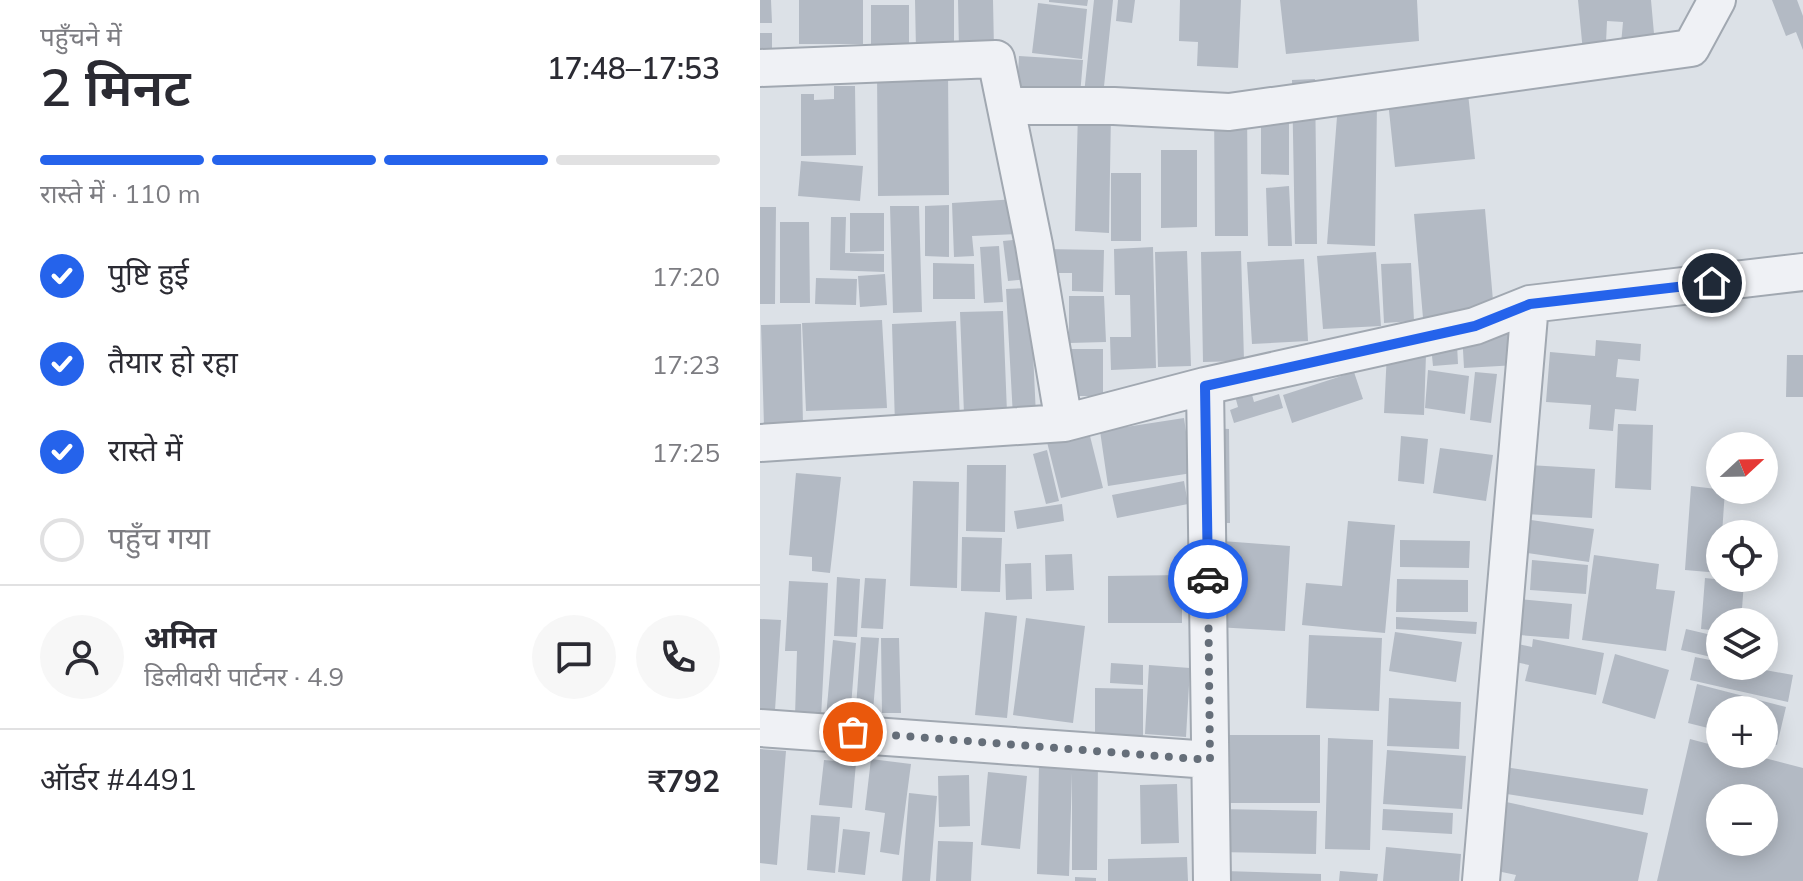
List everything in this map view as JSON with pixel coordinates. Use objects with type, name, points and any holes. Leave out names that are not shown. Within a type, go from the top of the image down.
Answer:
[{"type":"street","points":[[1006,106],[1114,106],[1229,112],[1691,48],[1717,0]]},
{"type":"street","points":[[760,68],[996,59],[1034,245],[1064,423]]},
{"type":"street","points":[[760,443],[1064,423],[1205,386],[1475,326],[1530,304],[1803,272]]},
{"type":"street","points":[[1481,881],[1530,304]]},
{"type":"street","points":[[1205,386],[1212,881]]},
{"type":"street","points":[[760,728],[1210,760]]},
{"type":"building","points":[[760,0],[771,0],[772,23],[760,23]]},
{"type":"building","points":[[799,0],[863,0],[863,44],[799,44]]},
{"type":"building","points":[[915,0],[954,0],[954,50],[916,50]]},
{"type":"building","points":[[958,0],[993,0],[994,50],[959,50]]},
{"type":"building","points":[[1049,0],[1088,0],[1087,6]]},
{"type":"building","points":[[1094,0],[1113,0],[1103,96],[1084,94]]},
{"type":"building","points":[[1118,0],[1135,0],[1132,23],[1116,21]]},
{"type":"building","points":[[1180,0],[1241,0],[1238,68],[1197,66],[1198,42],[1179,41]]},
{"type":"building","points":[[1280,0],[1417,0],[1419,41],[1286,54]]},
{"type":"building","points":[[1578,0],[1651,0],[1655,45],[1583,52]],"holes":[[[1607,21],[1623,22],[1621,44],[1606,43]]]},
{"type":"building","points":[[1772,0],[1797,0],[1803,16],[1803,50],[1796,32],[1786,36]]},
{"type":"building","points":[[1038,3],[1087,9],[1082,59],[1032,53]]},
{"type":"building","points":[[871,5],[909,5],[909,54],[871,54]]},
{"type":"building","points":[[760,33],[772,33],[772,57],[760,57]]},
{"type":"building","points":[[1019,56],[1083,60],[1080,95],[1017,92]]},
{"type":"building","points":[[877,71],[948,71],[949,195],[878,196]]},
{"type":"building","points":[[1315,79],[1317,244],[1295,244],[1292,80]]},
{"type":"building","points":[[1467,84],[1475,159],[1395,167],[1387,92]]},
{"type":"building","points":[[834,86],[855,86],[856,155],[801,156],[801,94],[814,94],[814,100],[834,99]]},
{"type":"building","points":[[1261,88],[1289,88],[1289,175],[1261,174]]},
{"type":"building","points":[[1377,103],[1375,246],[1327,244],[1338,104]]},
{"type":"building","points":[[1214,104],[1247,104],[1248,236],[1215,236]]},
{"type":"building","points":[[1078,111],[1111,112],[1109,233],[1075,231]]},
{"type":"building","points":[[1161,150],[1197,150],[1197,227],[1161,228]]},
{"type":"building","points":[[801,161],[863,166],[860,201],[798,196]]},
{"type":"building","points":[[1111,173],[1141,173],[1141,241],[1111,241]]},
{"type":"building","points":[[1289,186],[1292,246],[1268,246],[1266,188]]},
{"type":"building","points":[[1017,199],[1019,234],[972,236],[974,256],[954,257],[952,203]]},
{"type":"building","points":[[949,205],[949,257],[925,256],[925,206]]},
{"type":"building","points":[[890,206],[919,206],[922,312],[893,313]]},
{"type":"building","points":[[760,207],[776,207],[775,304],[760,304]]},
{"type":"building","points":[[1485,209],[1494,312],[1423,318],[1414,214]]},
{"type":"building","points":[[850,213],[884,213],[884,251],[850,252]]},
{"type":"building","points":[[831,217],[846,217],[845,253],[884,254],[884,272],[830,270]]},
{"type":"building","points":[[780,222],[809,222],[810,303],[780,303]]},
{"type":"building","points":[[1022,239],[1027,279],[1008,281],[1003,241]]},
{"type":"building","points":[[999,246],[1003,302],[984,303],[980,247]]},
{"type":"building","points":[[1153,247],[1156,368],[1111,370],[1110,337],[1131,337],[1130,295],[1115,295],[1114,249]]},
{"type":"building","points":[[1044,249],[1104,250],[1103,292],[1072,291],[1072,273],[1044,273]]},
{"type":"building","points":[[1187,251],[1191,366],[1158,367],[1155,252]]},
{"type":"building","points":[[1241,251],[1244,361],[1203,362],[1201,252]]},
{"type":"building","points":[[1376,252],[1381,326],[1323,329],[1317,256]]},
{"type":"building","points":[[1304,259],[1308,341],[1252,344],[1247,262]]},
{"type":"building","points":[[933,263],[974,264],[975,299],[933,299]]},
{"type":"building","points":[[1411,263],[1414,321],[1384,323],[1381,264]]},
{"type":"building","points":[[885,274],[887,305],[860,307],[858,276]]},
{"type":"building","points":[[816,278],[857,279],[856,305],[815,304]]},
{"type":"building","points":[[1030,288],[1036,416],[1013,417],[1006,289]]},
{"type":"building","points":[[1069,296],[1104,296],[1106,342],[1069,343]]},
{"type":"building","points":[[1003,311],[1007,413],[964,414],[960,312]]},
{"type":"building","points":[[882,320],[887,408],[806,411],[802,323]]},
{"type":"building","points":[[956,321],[960,422],[895,425],[892,324]]},
{"type":"building","points":[[801,324],[803,426],[764,426],[761,325]]},
{"type":"building","points":[[1515,329],[1517,365],[1464,368],[1462,332]]},
{"type":"building","points":[[1596,340],[1641,344],[1640,361],[1618,359],[1616,377],[1639,379],[1636,411],[1615,409],[1613,431],[1589,429],[1591,405],[1546,402],[1550,352],[1595,356]]},
{"type":"building","points":[[1457,344],[1458,364],[1433,366],[1431,346]]},
{"type":"building","points":[[1070,349],[1103,349],[1103,396],[1071,396]]},
{"type":"building","points":[[1387,352],[1426,354],[1424,415],[1384,413]]},
{"type":"building","points":[[1787,355],[1803,355],[1803,397],[1786,397]]},
{"type":"building","points":[[1428,370],[1469,376],[1465,414],[1425,408]]},
{"type":"building","points":[[1354,372],[1363,399],[1292,423],[1283,395]]},
{"type":"building","points":[[1475,372],[1497,374],[1491,423],[1470,420]]},
{"type":"building","points":[[1251,391],[1254,402],[1279,394],[1283,408],[1234,423],[1230,410],[1238,407],[1235,396]]},
{"type":"building","points":[[1184,418],[1192,473],[1108,486],[1100,431]]},
{"type":"building","points":[[1618,424],[1653,425],[1651,490],[1615,488]]},
{"type":"building","points":[[1212,428],[1229,429],[1230,523],[1212,523]]},
{"type":"building","points":[[1089,432],[1103,488],[1061,498],[1047,442]]},
{"type":"building","points":[[1401,436],[1428,439],[1424,484],[1398,481]]},
{"type":"building","points":[[1440,448],[1493,455],[1486,501],[1433,493]]},
{"type":"building","points":[[1047,450],[1059,501],[1046,504],[1033,454]]},
{"type":"building","points":[[967,465],[1006,465],[1005,532],[966,531]]},
{"type":"building","points":[[1529,465],[1595,469],[1592,518],[1526,514]]},
{"type":"building","points":[[796,473],[841,477],[830,573],[812,571],[812,557],[789,555]]},
{"type":"building","points":[[913,481],[959,482],[957,588],[910,586]]},
{"type":"building","points":[[1184,481],[1188,504],[1117,518],[1112,495]]},
{"type":"building","points":[[1691,486],[1706,488],[1706,504],[1724,504],[1723,520],[1706,520],[1706,572],[1685,570]]},
{"type":"building","points":[[1062,504],[1064,521],[1017,529],[1014,511]]},
{"type":"building","points":[[1517,518],[1594,529],[1589,562],[1513,551]]},
{"type":"building","points":[[1348,521],[1395,525],[1385,633],[1302,625],[1306,583],[1342,586]]},
{"type":"building","points":[[962,537],[1002,538],[1000,592],[961,591]]},
{"type":"building","points":[[1400,540],[1470,541],[1469,568],[1400,567]]},
{"type":"building","points":[[1222,541],[1290,546],[1285,631],[1216,627]]},
{"type":"building","points":[[1072,554],[1074,590],[1046,591],[1045,555]]},
{"type":"building","points":[[1594,555],[1659,564],[1656,589],[1675,591],[1666,651],[1582,640]]},
{"type":"building","points":[[1532,560],[1588,565],[1586,594],[1530,590]]},
{"type":"building","points":[[1031,563],[1032,599],[1006,600],[1005,564]]},
{"type":"building","points":[[1182,575],[1182,623],[1108,623],[1108,576]]},
{"type":"building","points":[[837,577],[860,579],[857,637],[834,636]]},
{"type":"building","points":[[865,578],[886,579],[883,629],[861,628]]},
{"type":"building","points":[[1705,578],[1706,592],[1743,592],[1742,608],[1706,608],[1706,630],[1701,629]]},
{"type":"building","points":[[1397,579],[1468,580],[1468,612],[1396,612]]},
{"type":"building","points":[[789,581],[828,583],[821,718],[795,716],[797,651],[785,651]]},
{"type":"building","points":[[1509,598],[1572,604],[1569,639],[1506,634]]},
{"type":"building","points":[[985,612],[1017,616],[1007,718],[975,715]]},
{"type":"building","points":[[1396,617],[1477,622],[1476,634],[1396,629]]},
{"type":"building","points":[[1026,618],[1085,626],[1073,723],[1013,715]]},
{"type":"building","points":[[760,619],[781,620],[775,710],[760,709]]},
{"type":"building","points":[[1686,629],[1706,634],[1706,656],[1681,650]]},
{"type":"building","points":[[1395,632],[1462,642],[1456,682],[1389,671]]},
{"type":"building","points":[[1309,635],[1382,638],[1379,711],[1306,708]]},
{"type":"building","points":[[861,637],[879,638],[872,723],[855,722]]},
{"type":"building","points":[[881,638],[899,638],[901,713],[882,713]]},
{"type":"building","points":[[1533,639],[1604,653],[1596,695],[1525,681],[1529,665],[1501,659],[1504,641],[1532,647]]},
{"type":"building","points":[[833,640],[856,643],[850,719],[826,717]]},
{"type":"building","points":[[1615,654],[1669,670],[1655,719],[1602,703]]},
{"type":"building","points":[[1695,657],[1706,659],[1706,680],[1778,680],[1778,672],[1793,675],[1788,702],[1778,700],[1778,696],[1761,696],[1690,680]]},
{"type":"building","points":[[1111,663],[1143,665],[1143,685],[1110,683]]},
{"type":"building","points":[[1149,665],[1190,668],[1186,737],[1145,734]]},
{"type":"building","points":[[1697,684],[1743,696],[1706,696],[1706,728],[1688,723]]},
{"type":"building","points":[[1095,688],[1143,689],[1143,739],[1095,738]]},
{"type":"building","points":[[1389,698],[1461,702],[1459,749],[1387,746]]},
{"type":"building","points":[[1778,705],[1786,707],[1778,741]]},
{"type":"building","points":[[1222,735],[1320,735],[1320,803],[1222,803]]},
{"type":"building","points":[[1328,738],[1373,740],[1370,850],[1325,849]]},
{"type":"building","points":[[1690,739],[1706,743],[1706,768],[1778,768],[1778,762],[1803,768],[1803,881],[1657,881]]},
{"type":"building","points":[[760,749],[786,751],[777,865],[760,863]]},
{"type":"building","points":[[1387,750],[1466,756],[1462,809],[1383,804]]},
{"type":"building","points":[[871,759],[911,764],[899,855],[880,852],[885,813],[865,810]]},
{"type":"building","points":[[1098,759],[1097,870],[1072,870],[1072,773],[1069,876],[1037,874],[1039,763]]},
{"type":"building","points":[[824,760],[856,763],[852,808],[819,805]]},
{"type":"building","points":[[1498,766],[1648,789],[1643,815],[1494,792]]},
{"type":"building","points":[[988,772],[1027,776],[1020,849],[981,845]]},
{"type":"building","points":[[969,775],[970,826],[939,827],[938,776]]},
{"type":"building","points":[[1177,784],[1179,843],[1141,844],[1140,785]]},
{"type":"building","points":[[909,793],[937,796],[930,881],[902,881]]},
{"type":"building","points":[[1497,800],[1648,833],[1638,881],[1514,881],[1516,875],[1483,868]]},
{"type":"building","points":[[1217,809],[1317,811],[1316,854],[1217,852]]},
{"type":"building","points":[[1383,809],[1453,813],[1452,834],[1382,830]]},
{"type":"building","points":[[811,815],[840,817],[835,873],[807,870]]},
{"type":"building","points":[[843,829],[870,832],[865,875],[838,872]]},
{"type":"building","points":[[938,841],[973,842],[971,881],[936,881]]},
{"type":"building","points":[[1386,847],[1461,854],[1459,881],[1383,881]]},
{"type":"building","points":[[1187,857],[1188,881],[1108,881],[1108,859]]},
{"type":"building","points":[[1225,871],[1321,874],[1321,881],[1225,881]]},
{"type":"building","points":[[1340,871],[1378,874],[1377,881],[1339,881]]},
{"type":"building","points":[[1075,877],[1096,878],[1096,881],[1075,881]]},
{"type":"way so far","points":[[853,732],[1210,760],[1208,579]]},
{"type":"route","points":[[1208,579],[1205,386],[1475,326],[1530,304],[1712,283]]}]
